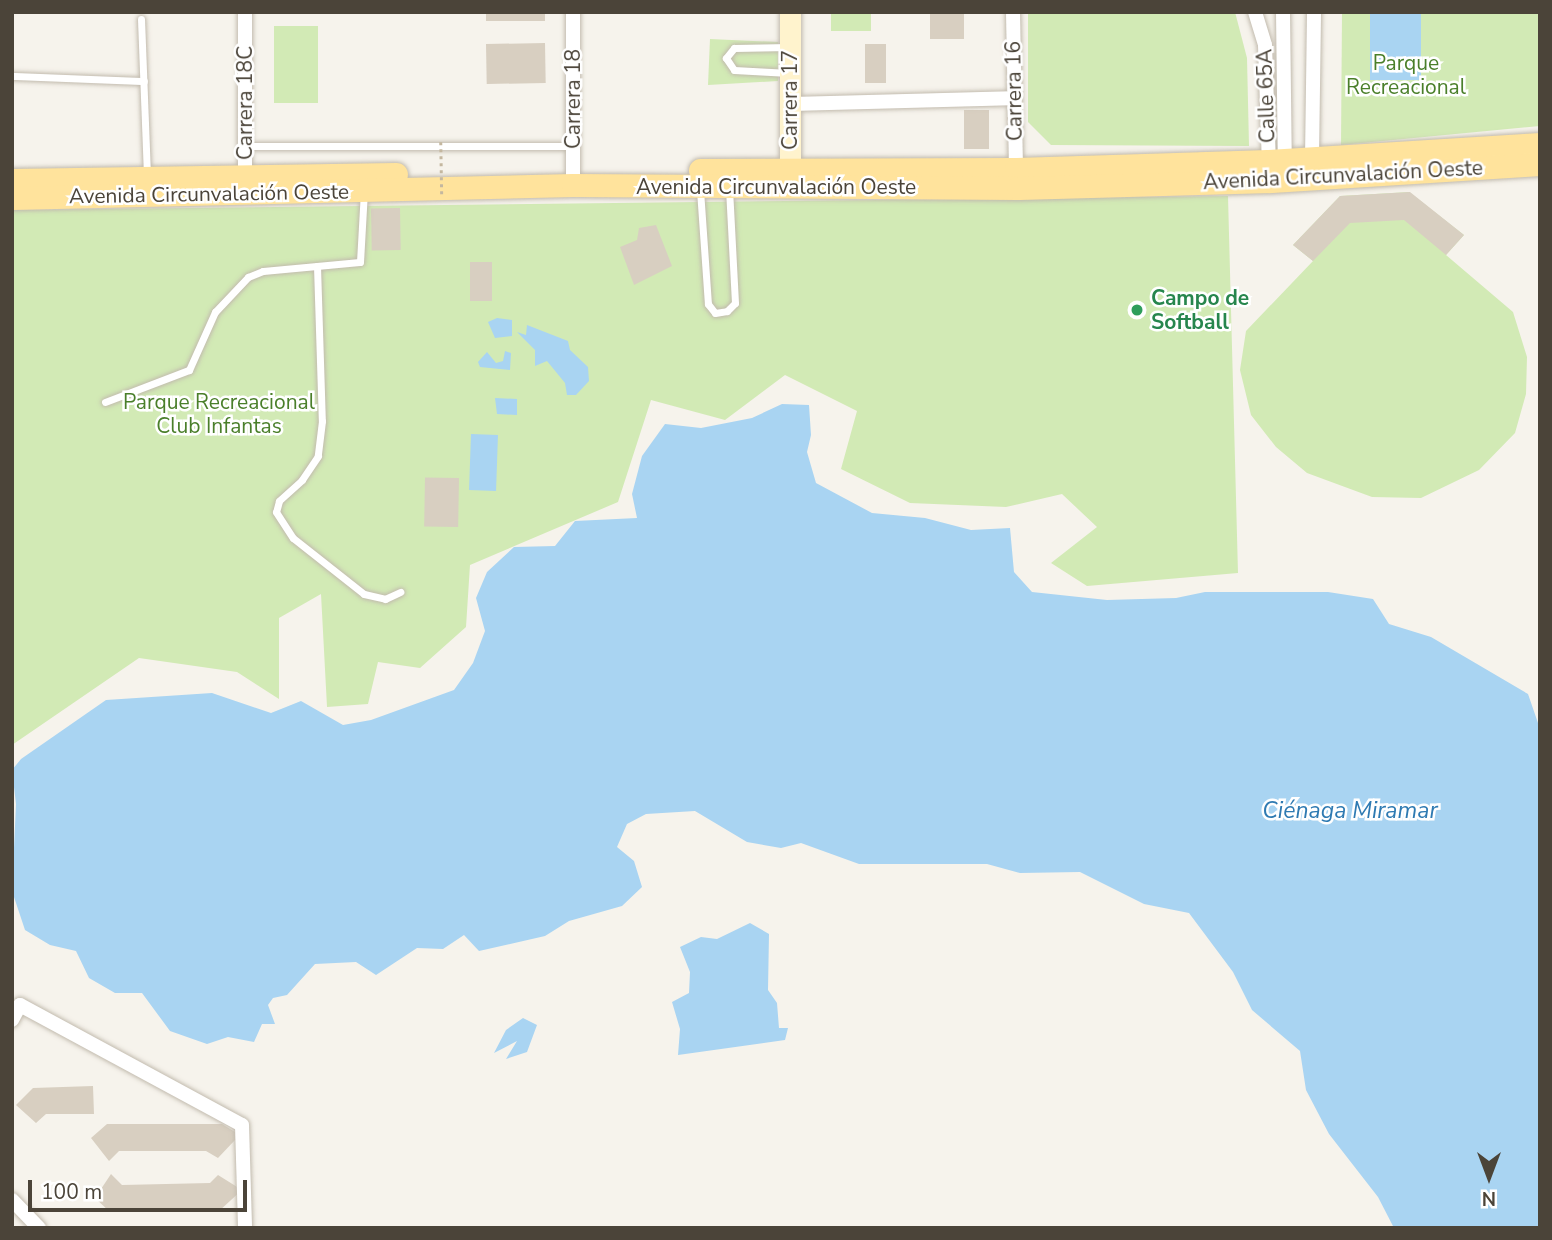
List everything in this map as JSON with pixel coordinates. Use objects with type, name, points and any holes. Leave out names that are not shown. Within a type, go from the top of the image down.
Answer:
[{"type":"main road","name":"Avenida Circunvalación Oeste","points":[[12,180],[148,178],[364,191],[573,179],[729,186],[790,178],[1018,188],[1277,170],[1312,158],[1540,144]]},
{"type":"main road","name":"Avenida Circunvalación Oeste","points":[[12,198],[245,185],[790,178],[1016,169],[1277,170],[1540,164]]},
{"type":"street","name":"Carrera 18C","points":[[245,12],[245,185]]},
{"type":"street","name":"Carrera 18","points":[[573,12],[573,179]]},
{"type":"street","name":"Carrera 17","points":[[790,12],[790,178]]},
{"type":"street","name":"Carrera 16","points":[[1013,12],[1016,169]]},
{"type":"street","name":"Calle 65A","points":[[1255,12],[1265,45],[1277,170]]},
{"type":"street","points":[[1277,170],[1283,12]]},
{"type":"street","points":[[1312,158],[1314,12]]},
{"type":"street","points":[[789,104],[1013,98]]},
{"type":"street","points":[[12,1020],[20,1005],[242,1125],[244,1228]]},
{"type":"street","points":[[12,1200],[39,1228]]},
{"type":"lane","points":[[141,19],[148,178]]},
{"type":"lane","points":[[790,47],[734,48],[726,58],[734,70],[790,73]]},
{"type":"lane","points":[[12,76],[144,81]]},
{"type":"lane","points":[[245,146],[573,146]]},
{"type":"lane","points":[[699,186],[708,304],[715,313],[727,311],[735,303],[729,186]]},
{"type":"lane","points":[[104,402],[189,370],[215,312],[248,277],[263,271],[360,262],[364,191]]},
{"type":"lane","points":[[317,266],[322,421],[318,456],[302,480],[279,501],[276,512],[293,538],[364,594],[385,598],[400,592]]},
{"type":"path","points":[[441,142],[442,198]]},
{"type":"green space","points":[[831,12],[871,12],[871,31],[831,31]]},
{"type":"green space","points":[[1028,12],[1235,12],[1247,58],[1249,146],[1051,145],[1028,122]]},
{"type":"green space","name":"Parque Recreacional","points":[[1342,12],[1540,12],[1540,126],[1341,145]]},
{"type":"green space","points":[[274,26],[318,26],[318,103],[274,103]]},
{"type":"green space","points":[[710,39],[778,42],[778,81],[708,85]]},
{"type":"green space","points":[[1409,192],[1464,235],[1446,255],[1513,312],[1527,357],[1526,394],[1515,433],[1479,470],[1421,498],[1372,497],[1307,473],[1276,447],[1251,415],[1240,370],[1246,331],[1313,261],[1293,245],[1340,196]]},
{"type":"green space","name":"Parque Recreacional Club Infantas","points":[[1228,196],[1238,573],[1087,586],[1051,563],[1097,527],[1062,494],[1006,507],[910,503],[841,469],[857,411],[785,375],[725,420],[651,400],[618,502],[470,565],[466,627],[420,668],[378,662],[368,704],[327,707],[321,594],[279,618],[279,699],[237,672],[139,658],[12,745],[12,210]]},
{"type":"water","points":[[1370,12],[1421,12],[1421,80],[1370,80]]},
{"type":"water","points":[[497,318],[512,320],[512,336],[495,338],[488,322]]},
{"type":"water","points":[[527,325],[568,341],[570,350],[588,367],[589,381],[576,395],[567,395],[565,383],[547,361],[535,366],[535,350],[517,332],[526,335]]},
{"type":"water","points":[[505,351],[511,353],[510,370],[480,367],[478,362],[487,352],[496,363],[503,361]]},
{"type":"water","points":[[495,398],[517,399],[517,415],[497,414]]},
{"type":"water","name":"Ciénaga Miramar","points":[[782,404],[809,405],[811,435],[807,452],[816,483],[872,513],[925,518],[971,530],[1010,528],[1014,572],[1032,592],[1107,600],[1176,598],[1205,592],[1328,592],[1373,599],[1389,624],[1431,637],[1528,694],[1538,723],[1540,753],[1540,1228],[1394,1228],[1378,1197],[1329,1134],[1306,1090],[1300,1051],[1252,1010],[1233,972],[1189,913],[1144,904],[1080,872],[1020,873],[987,864],[859,864],[801,843],[781,848],[747,842],[695,811],[646,814],[627,824],[617,847],[634,861],[642,887],[622,906],[569,921],[545,936],[479,951],[464,935],[443,949],[417,948],[376,975],[356,962],[315,964],[287,995],[273,998],[268,1005],[275,1024],[262,1024],[254,1042],[228,1037],[207,1044],[170,1031],[142,993],[115,993],[89,978],[76,951],[50,945],[25,930],[12,891],[16,804],[12,770],[21,759],[106,700],[212,693],[271,713],[301,701],[343,725],[371,720],[454,690],[473,663],[485,631],[476,598],[487,572],[514,547],[555,546],[575,521],[637,518],[632,494],[642,456],[665,424],[701,428],[752,418]]},
{"type":"water","points":[[471,434],[498,435],[496,491],[469,490]]},
{"type":"water","points":[[750,923],[769,934],[768,990],[777,1003],[779,1028],[788,1028],[785,1040],[678,1055],[680,1029],[672,1002],[689,993],[690,972],[680,947],[701,937],[717,939]]},
{"type":"water","points":[[523,1018],[537,1025],[527,1052],[506,1059],[517,1041],[494,1053],[506,1030]]},
{"type":"building","points":[[486,12],[545,12],[545,21],[486,21]]},
{"type":"building","points":[[930,12],[964,12],[964,39],[930,39]]},
{"type":"building","points":[[545,43],[546,83],[487,84],[486,44]]},
{"type":"building","points":[[865,44],[886,44],[886,83],[865,83]]},
{"type":"building","points":[[964,110],[989,110],[989,149],[964,149]]},
{"type":"building","points":[[1410,192],[1464,235],[1446,255],[1404,220],[1350,223],[1313,261],[1293,245],[1340,196]]},
{"type":"building","points":[[400,208],[401,250],[372,250],[371,209]]},
{"type":"building","points":[[656,225],[672,266],[634,285],[620,247],[637,240],[639,228]]},
{"type":"building","points":[[470,262],[492,262],[492,301],[470,301]]},
{"type":"building","points":[[425,477],[459,478],[458,527],[424,526]]},
{"type":"building","points":[[93,1086],[94,1114],[46,1114],[36,1123],[16,1105],[33,1088]]},
{"type":"building","points":[[107,1124],[222,1124],[235,1132],[235,1140],[218,1158],[206,1151],[119,1151],[109,1161],[91,1138]]},
{"type":"building","points":[[111,1174],[122,1185],[210,1183],[218,1175],[242,1190],[219,1211],[110,1212],[95,1198]]},
{"type":"place","name":"Campo de Softball","points":[[1137,310]]}]
